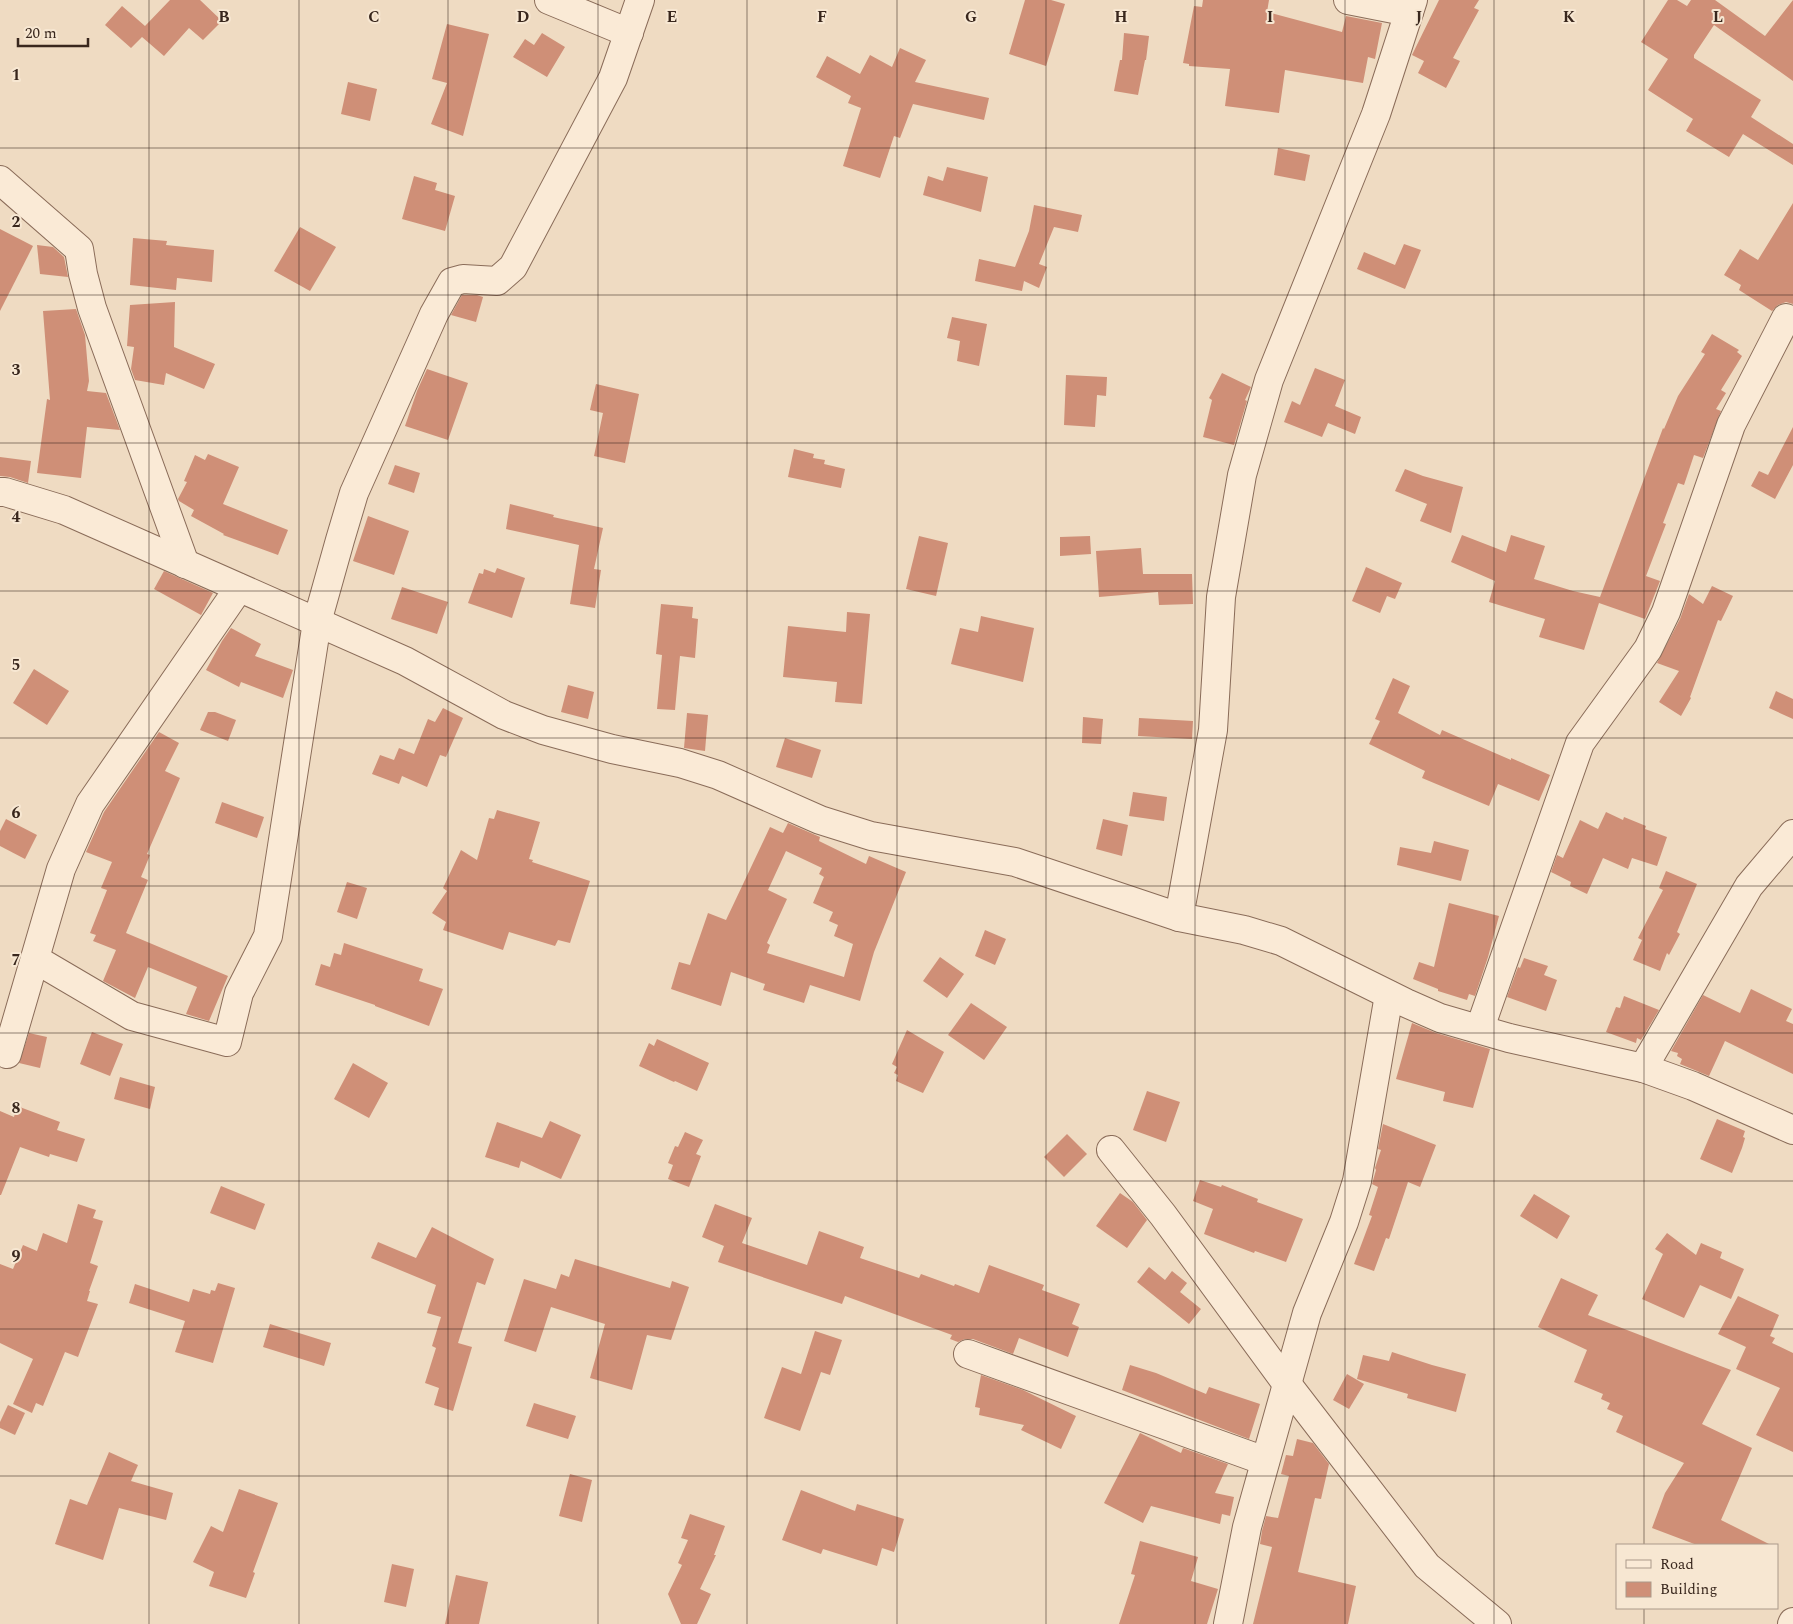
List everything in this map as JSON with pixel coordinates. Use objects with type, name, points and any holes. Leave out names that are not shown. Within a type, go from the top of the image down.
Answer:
[{"type":"street","points":[[549,0],[629,33]]},
{"type":"street","points":[[35,959],[132,1016],[227,1042],[239,993],[268,936],[317,622],[354,493],[442,298],[452,282],[463,278],[498,281],[512,267],[613,78],[640,0]]},
{"type":"street","points":[[1179,917],[1213,730],[1221,596],[1242,475],[1269,380],[1376,114],[1411,6],[1348,0]]},
{"type":"street","points":[[0,180],[79,249],[92,308],[185,564]]},
{"type":"street","points":[[1480,1028],[1580,743],[1648,649],[1666,612],[1731,425],[1786,318]]},
{"type":"street","points":[[0,492],[6,492],[64,510],[405,661],[504,715],[543,730],[680,763],[718,775],[820,820],[871,836],[1015,862],[1179,917],[1244,930],[1281,941],[1389,995],[1440,1018],[1480,1028],[1509,1038],[1643,1068],[1694,1086],[1793,1130]]},
{"type":"street","points":[[7,1054],[62,869],[90,804],[240,588]]},
{"type":"street","points":[[1643,1068],[1749,886],[1793,834]]},
{"type":"street","points":[[1228,1624],[1247,1527],[1307,1313],[1344,1222],[1357,1181],[1389,995]]},
{"type":"street","points":[[1111,1150],[1163,1215],[1287,1384],[1427,1566],[1497,1624]]},
{"type":"street","points":[[968,1354],[1265,1461]]},
{"type":"building","points":[[170,0],[200,0],[222,21],[203,40],[189,28],[164,56],[142,37],[131,48],[105,25],[122,6],[145,26]]},
{"type":"building","points":[[1025,0],[1051,0],[1065,4],[1046,66],[1009,54]]},
{"type":"building","points":[[1203,0],[1269,0],[1267,12],[1342,32],[1346,16],[1382,23],[1375,59],[1368,57],[1363,83],[1285,70],[1279,113],[1225,106],[1230,69],[1189,66],[1189,64],[1183,63],[1194,6],[1202,7]]},
{"type":"building","points":[[1439,0],[1479,0],[1474,8],[1479,10],[1453,58],[1460,61],[1446,88],[1418,73],[1424,61],[1412,55]]},
{"type":"building","points":[[1668,0],[1677,0],[1687,6],[1691,0],[1715,0],[1765,36],[1793,0],[1793,81],[1714,25],[1694,55],[1694,58],[1761,100],[1751,117],[1793,144],[1793,165],[1743,134],[1729,157],[1686,131],[1693,119],[1648,90],[1668,59],[1641,42]]},
{"type":"building","points":[[447,24],[489,34],[463,136],[431,124],[447,83],[432,79]]},
{"type":"building","points":[[542,33],[565,47],[547,77],[513,57],[525,39],[534,45]]},
{"type":"building","points":[[1124,33],[1149,36],[1138,95],[1114,91],[1120,60],[1122,60]]},
{"type":"building","points":[[900,48],[926,60],[915,82],[989,98],[984,120],[913,104],[900,138],[894,136],[880,178],[843,166],[861,108],[848,103],[851,96],[816,77],[827,56],[860,74],[870,55],[892,67]]},
{"type":"building","points":[[348,82],[377,89],[370,121],[341,114]]},
{"type":"building","points":[[1278,148],[1310,155],[1305,181],[1274,175]]},
{"type":"building","points":[[947,167],[988,177],[981,212],[923,195],[928,176],[943,181]]},
{"type":"building","points":[[414,176],[437,183],[435,190],[455,196],[445,231],[402,219]]},
{"type":"building","points":[[1793,203],[1793,304],[1786,302],[1778,305],[1772,311],[1739,290],[1741,285],[1724,275],[1740,249],[1758,260]]},
{"type":"building","points":[[1034,205],[1082,215],[1078,232],[1054,227],[1039,264],[1047,267],[1039,288],[1024,281],[1022,291],[975,281],[979,259],[1015,267],[1029,231]]},
{"type":"building","points":[[300,227],[336,247],[310,291],[274,271]]},
{"type":"building","points":[[0,229],[33,246],[0,311]]},
{"type":"building","points":[[133,238],[167,241],[166,245],[214,250],[212,282],[177,278],[176,290],[130,285]]},
{"type":"building","points":[[1404,244],[1421,250],[1405,289],[1357,269],[1364,252],[1395,265]]},
{"type":"building","points":[[37,245],[53,247],[64,257],[68,277],[40,274]]},
{"type":"building","points":[[462,295],[483,297],[476,322],[451,315]]},
{"type":"building","points":[[175,302],[174,347],[215,364],[204,389],[166,373],[164,385],[135,380],[131,369],[134,347],[127,346],[130,305]]},
{"type":"building","points":[[76,309],[85,335],[89,381],[87,391],[106,393],[120,430],[87,427],[81,478],[37,473],[47,399],[50,400],[43,311]]},
{"type":"building","points":[[952,317],[987,324],[979,366],[957,361],[960,341],[947,338]]},
{"type":"building","points":[[1712,334],[1739,350],[1737,352],[1742,356],[1721,390],[1726,393],[1716,409],[1721,411],[1703,458],[1694,455],[1684,485],[1678,483],[1663,523],[1666,524],[1646,576],[1660,581],[1645,619],[1599,603],[1584,650],[1539,637],[1545,619],[1489,602],[1495,581],[1451,562],[1462,535],[1506,552],[1511,535],[1545,546],[1534,579],[1600,597],[1663,428],[1678,396],[1705,354],[1701,352]]},
{"type":"building","points":[[1315,368],[1345,380],[1335,406],[1361,417],[1355,434],[1328,423],[1322,437],[1284,422],[1292,401],[1300,405]]},
{"type":"building","points":[[427,369],[468,383],[448,440],[405,426]]},
{"type":"building","points":[[1222,373],[1251,387],[1245,400],[1247,401],[1234,445],[1203,437],[1212,400],[1209,398]]},
{"type":"building","points":[[1066,375],[1107,377],[1106,396],[1097,395],[1095,427],[1064,425]]},
{"type":"building","points":[[596,384],[639,394],[625,463],[594,456],[603,413],[590,410]]},
{"type":"building","points":[[1793,427],[1793,465],[1775,499],[1751,486],[1759,471],[1768,475]]},
{"type":"building","points":[[794,449],[814,454],[813,458],[825,460],[824,464],[845,469],[841,488],[788,477]]},
{"type":"building","points":[[208,454],[239,467],[223,504],[288,530],[278,555],[223,535],[191,516],[194,510],[179,501],[178,499],[187,482],[184,481],[195,455],[205,460]]},
{"type":"building","points":[[0,457],[31,461],[28,483],[0,476]]},
{"type":"building","points":[[395,465],[420,473],[414,493],[388,484]]},
{"type":"building","points":[[1405,469],[1463,487],[1451,533],[1420,521],[1427,504],[1395,491]]},
{"type":"building","points":[[510,504],[554,515],[553,517],[603,528],[594,569],[601,570],[595,608],[570,604],[579,545],[506,529]]},
{"type":"building","points":[[368,516],[409,531],[394,575],[353,561]]},
{"type":"building","points":[[919,536],[948,543],[936,596],[906,589]]},
{"type":"building","points":[[1090,536],[1091,554],[1060,556],[1060,537]]},
{"type":"building","points":[[1141,548],[1143,574],[1192,574],[1193,604],[1159,605],[1158,592],[1099,597],[1096,551]]},
{"type":"building","points":[[1366,567],[1402,583],[1395,599],[1387,596],[1380,613],[1352,601]]},
{"type":"building","points":[[497,568],[525,578],[512,618],[468,603],[479,573],[483,574],[484,569],[495,573]]},
{"type":"building","points":[[164,571],[213,593],[201,615],[154,589]]},
{"type":"building","points":[[1712,586],[1733,596],[1721,621],[1718,620],[1691,698],[1681,716],[1659,702],[1679,671],[1657,663],[1680,619],[1689,594],[1703,604]]},
{"type":"building","points":[[402,587],[448,602],[437,634],[391,619]]},
{"type":"building","points":[[661,604],[693,607],[692,618],[698,619],[695,658],[680,656],[675,710],[657,709],[662,655],[656,654]]},
{"type":"building","points":[[847,612],[870,614],[862,704],[835,702],[837,682],[783,677],[788,626],[846,632]]},
{"type":"building","points":[[981,616],[1034,628],[1023,682],[951,664],[960,628],[978,632]]},
{"type":"building","points":[[231,628],[261,644],[255,656],[293,670],[283,698],[241,682],[239,687],[206,670]]},
{"type":"building","points":[[34,669],[69,691],[47,725],[13,703]]},
{"type":"building","points":[[1393,678],[1410,686],[1398,713],[1440,735],[1442,730],[1550,775],[1539,801],[1498,784],[1489,806],[1422,778],[1425,771],[1369,744],[1380,721],[1375,719]]},
{"type":"building","points":[[568,685],[594,692],[588,719],[561,712]]},
{"type":"building","points":[[1776,691],[1793,699],[1793,719],[1769,708]]},
{"type":"building","points":[[443,708],[463,718],[446,757],[440,755],[427,787],[402,776],[399,784],[372,774],[380,755],[394,760],[399,748],[414,754],[428,719],[435,722]]},
{"type":"building","points":[[208,712],[215,712],[236,720],[228,741],[200,730]]},
{"type":"building","points":[[687,713],[708,715],[705,751],[684,748]]},
{"type":"building","points":[[1083,717],[1103,719],[1101,744],[1082,743]]},
{"type":"building","points":[[1139,718],[1193,721],[1192,739],[1138,736]]},
{"type":"building","points":[[159,732],[179,743],[165,771],[180,778],[147,854],[150,855],[141,877],[148,880],[126,933],[228,976],[209,1021],[186,1014],[197,987],[148,967],[135,998],[103,981],[116,950],[93,941],[96,935],[90,933],[107,890],[101,888],[112,862],[86,852],[104,812]]},
{"type":"building","points":[[785,738],[821,750],[812,778],[776,767]]},
{"type":"building","points":[[1133,792],[1167,797],[1164,821],[1129,816]]},
{"type":"building","points":[[222,802],[264,817],[257,838],[215,823]]},
{"type":"building","points":[[497,810],[540,822],[529,859],[533,860],[532,862],[590,881],[570,943],[558,940],[555,946],[509,932],[503,950],[443,930],[446,922],[432,913],[447,891],[443,888],[461,850],[477,860],[489,818],[494,819]]},
{"type":"building","points":[[1606,812],[1623,820],[1624,817],[1646,826],[1645,829],[1667,837],[1657,866],[1632,858],[1628,869],[1603,858],[1587,894],[1570,886],[1571,882],[1551,872],[1557,855],[1563,858],[1580,820],[1598,829]]},
{"type":"building","points":[[6,819],[37,835],[25,859],[0,846],[0,831]]},
{"type":"building","points":[[1103,819],[1128,825],[1122,856],[1096,849]]},
{"type":"building","points":[[788,823],[820,837],[819,841],[866,864],[869,856],[906,872],[874,952],[860,1001],[810,985],[804,1003],[763,990],[765,984],[731,972],[721,1006],[671,989],[679,962],[690,965],[708,913],[726,920],[770,827],[783,833]],"holes":[[[786,851],[822,868],[819,874],[824,877],[813,903],[833,912],[829,921],[838,925],[834,936],[853,944],[844,977],[767,953],[770,945],[767,943],[787,899],[768,890]]]},
{"type":"building","points":[[1434,841],[1469,850],[1461,881],[1397,865],[1400,847],[1431,853]]},
{"type":"building","points":[[1666,871],[1697,884],[1677,932],[1680,934],[1669,955],[1667,953],[1660,971],[1633,960],[1642,940],[1638,938],[1663,890],[1659,888]]},
{"type":"building","points":[[347,882],[367,888],[357,919],[337,912]]},
{"type":"building","points":[[1449,903],[1499,916],[1475,996],[1469,994],[1467,1000],[1438,991],[1438,989],[1413,979],[1419,962],[1434,967]]},
{"type":"building","points":[[985,930],[1006,939],[995,965],[975,956]]},
{"type":"building","points":[[344,943],[423,969],[419,981],[443,989],[429,1026],[315,985],[321,964],[330,967],[334,953],[341,955]]},
{"type":"building","points":[[940,957],[964,974],[947,998],[923,981]]},
{"type":"building","points":[[1524,958],[1548,966],[1544,975],[1557,980],[1546,1011],[1507,997],[1518,967],[1520,968]]},
{"type":"building","points":[[1751,989],[1792,1009],[1786,1021],[1793,1024],[1793,1074],[1725,1041],[1709,1076],[1680,1064],[1682,1059],[1677,1056],[1678,1053],[1671,1051],[1703,995],[1740,1013]]},
{"type":"building","points":[[1624,996],[1659,1010],[1641,1040],[1637,1038],[1636,1043],[1606,1032],[1616,1007],[1620,1008]]},
{"type":"building","points":[[971,1003],[1007,1027],[984,1060],[948,1035]]},
{"type":"building","points":[[1412,1023],[1436,1033],[1490,1049],[1473,1108],[1443,1101],[1445,1092],[1396,1079]]},
{"type":"building","points":[[907,1030],[944,1052],[923,1093],[896,1081],[898,1075],[894,1073],[897,1067],[892,1064]]},
{"type":"building","points":[[92,1032],[123,1044],[110,1076],[80,1064]]},
{"type":"building","points":[[29,1033],[47,1037],[40,1068],[19,1063]]},
{"type":"building","points":[[657,1039],[709,1063],[697,1091],[639,1066],[649,1043],[654,1046]]},
{"type":"building","points":[[353,1063],[388,1083],[369,1118],[334,1099]]},
{"type":"building","points":[[120,1077],[155,1087],[150,1109],[114,1099]]},
{"type":"building","points":[[1147,1091],[1180,1102],[1166,1142],[1133,1130]]},
{"type":"building","points":[[17,1106],[60,1122],[57,1130],[85,1139],[77,1162],[50,1154],[49,1157],[20,1147],[0,1195],[0,1111],[14,1117]]},
{"type":"building","points":[[1717,1119],[1745,1131],[1742,1148],[1732,1173],[1700,1159]]},
{"type":"building","points":[[550,1121],[581,1135],[561,1179],[521,1161],[519,1168],[485,1157],[497,1122],[542,1138]]},
{"type":"building","points":[[1383,1124],[1436,1145],[1420,1187],[1408,1182],[1389,1239],[1386,1238],[1374,1271],[1354,1264],[1372,1216],[1369,1215],[1378,1187],[1372,1184],[1381,1150],[1378,1149]]},
{"type":"building","points":[[685,1132],[703,1140],[696,1154],[701,1156],[689,1187],[668,1179],[673,1165],[668,1163],[675,1146],[678,1147]]},
{"type":"building","points":[[1067,1134],[1087,1154],[1064,1177],[1044,1157]]},
{"type":"building","points":[[1200,1180],[1221,1187],[1222,1185],[1258,1199],[1257,1202],[1303,1219],[1286,1262],[1255,1251],[1254,1253],[1204,1234],[1213,1209],[1193,1201]]},
{"type":"building","points":[[221,1186],[265,1204],[255,1230],[210,1213]]},
{"type":"building","points":[[1120,1193],[1133,1202],[1147,1220],[1127,1248],[1096,1226]]},
{"type":"building","points":[[1534,1194],[1570,1216],[1557,1239],[1520,1216]]},
{"type":"building","points":[[78,1204],[96,1210],[93,1218],[103,1221],[90,1263],[98,1266],[87,1301],[98,1304],[78,1357],[65,1352],[43,1406],[36,1403],[32,1413],[13,1404],[33,1359],[0,1343],[0,1264],[13,1269],[23,1245],[37,1251],[43,1233],[67,1243]]},
{"type":"building","points":[[715,1204],[752,1218],[742,1243],[807,1265],[819,1231],[864,1247],[860,1258],[919,1278],[921,1274],[979,1293],[989,1265],[1044,1285],[1042,1290],[1080,1304],[1072,1324],[1079,1327],[1068,1357],[1019,1338],[1013,1354],[973,1339],[965,1339],[958,1342],[950,1339],[952,1335],[845,1296],[842,1304],[718,1262],[724,1246],[702,1237]]},
{"type":"building","points":[[432,1227],[494,1259],[485,1285],[477,1282],[458,1343],[472,1347],[453,1411],[434,1405],[439,1388],[425,1383],[436,1348],[432,1346],[441,1317],[427,1313],[436,1285],[371,1258],[378,1242],[416,1258]]},
{"type":"building","points":[[1667,1233],[1696,1255],[1701,1243],[1722,1252],[1720,1258],[1744,1269],[1731,1299],[1700,1285],[1684,1318],[1642,1299],[1663,1254],[1655,1249]]},
{"type":"building","points":[[575,1259],[670,1288],[672,1281],[689,1287],[671,1340],[647,1335],[632,1390],[590,1378],[605,1324],[551,1307],[536,1352],[504,1341],[524,1279],[556,1289],[561,1274],[569,1277]]},
{"type":"building","points":[[1149,1267],[1165,1280],[1172,1271],[1187,1283],[1180,1292],[1201,1309],[1189,1324],[1137,1282]]},
{"type":"building","points":[[1561,1278],[1598,1295],[1588,1315],[1731,1370],[1702,1424],[1752,1448],[1721,1520],[1769,1544],[1694,1544],[1652,1528],[1665,1493],[1684,1463],[1616,1432],[1623,1416],[1607,1409],[1610,1403],[1601,1399],[1603,1394],[1574,1382],[1587,1350],[1538,1327]]},
{"type":"building","points":[[218,1283],[235,1288],[213,1363],[175,1352],[185,1321],[129,1303],[135,1284],[189,1302],[193,1289],[210,1294],[211,1290],[215,1291]]},
{"type":"building","points":[[1738,1296],[1779,1315],[1770,1336],[1775,1338],[1772,1343],[1793,1353],[1793,1452],[1756,1435],[1780,1388],[1736,1369],[1746,1347],[1718,1334]]},
{"type":"building","points":[[270,1324],[331,1343],[324,1366],[263,1347]]},
{"type":"building","points":[[815,1331],[842,1340],[830,1375],[821,1372],[800,1431],[764,1418],[782,1367],[801,1374]]},
{"type":"building","points":[[1392,1352],[1466,1374],[1456,1412],[1407,1398],[1408,1394],[1357,1379],[1363,1355],[1389,1361]]},
{"type":"building","points":[[1130,1365],[1156,1373],[1206,1394],[1209,1387],[1260,1404],[1249,1439],[1122,1390]]},
{"type":"building","points":[[1347,1374],[1364,1384],[1349,1409],[1333,1400]]},
{"type":"building","points":[[981,1375],[1023,1390],[1076,1416],[1061,1449],[1021,1430],[1024,1425],[979,1415],[980,1408],[975,1407]]},
{"type":"building","points":[[534,1403],[576,1416],[568,1439],[526,1426]]},
{"type":"building","points":[[8,1405],[25,1413],[15,1435],[0,1428],[0,1422]]},
{"type":"building","points":[[1140,1433],[1181,1453],[1183,1448],[1228,1464],[1215,1493],[1234,1497],[1230,1516],[1222,1514],[1220,1524],[1151,1506],[1143,1523],[1104,1503]]},
{"type":"building","points":[[1297,1439],[1313,1443],[1329,1464],[1321,1499],[1315,1498],[1298,1572],[1356,1586],[1348,1624],[1253,1624],[1272,1547],[1260,1544],[1262,1531],[1266,1516],[1278,1518],[1289,1476],[1281,1474],[1286,1455],[1293,1456]]},
{"type":"building","points":[[109,1452],[138,1465],[131,1481],[173,1493],[166,1520],[119,1508],[103,1560],[55,1544],[70,1499],[87,1505]]},
{"type":"building","points":[[570,1474],[592,1480],[582,1522],[559,1516]]},
{"type":"building","points":[[239,1489],[278,1503],[253,1572],[255,1573],[246,1598],[209,1586],[214,1572],[193,1562],[211,1526],[223,1532]]},
{"type":"building","points":[[801,1490],[855,1511],[857,1504],[904,1519],[894,1552],[882,1548],[877,1566],[823,1549],[821,1554],[782,1540]]},
{"type":"building","points":[[690,1514],[725,1526],[714,1555],[716,1555],[700,1589],[711,1594],[697,1624],[681,1624],[668,1594],[682,1565],[678,1563],[688,1540],[681,1538]]},
{"type":"building","points":[[1140,1541],[1198,1557],[1191,1581],[1218,1589],[1207,1624],[1119,1624],[1135,1575],[1131,1574]]},
{"type":"building","points":[[392,1564],[414,1569],[406,1607],[384,1602]]},
{"type":"building","points":[[456,1575],[488,1582],[479,1624],[445,1624]]}]
